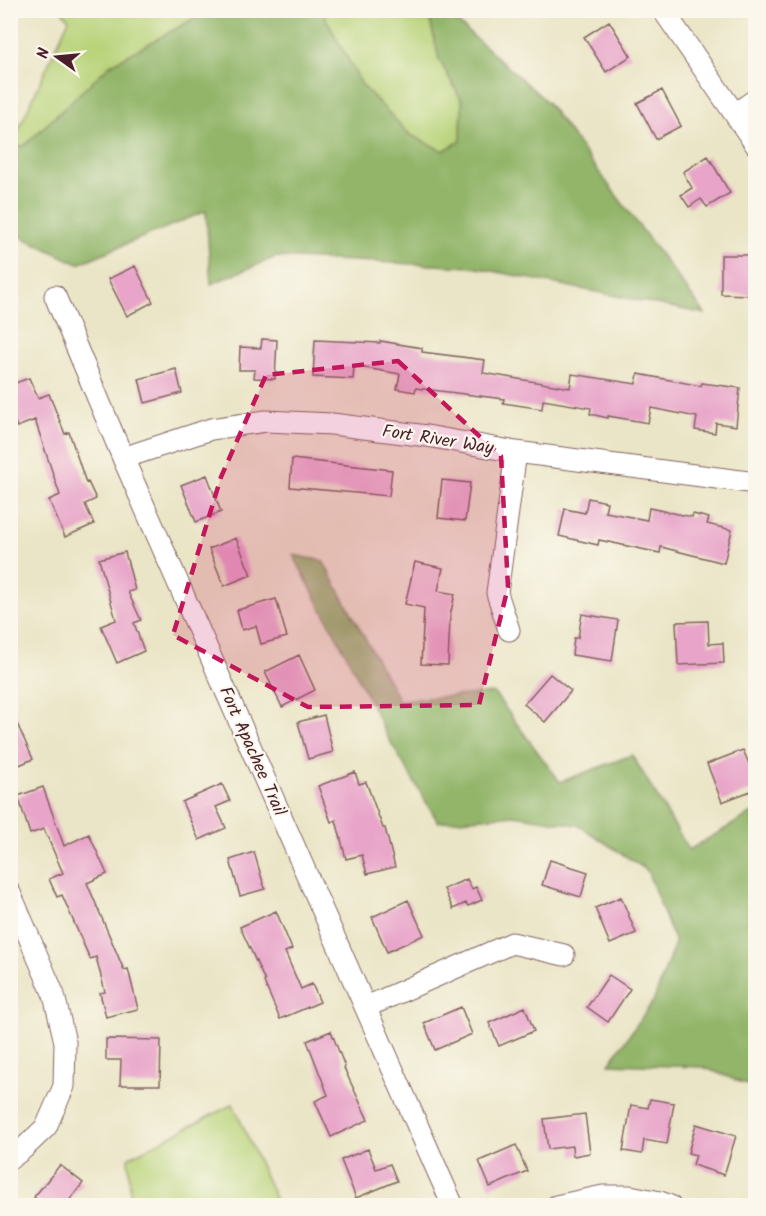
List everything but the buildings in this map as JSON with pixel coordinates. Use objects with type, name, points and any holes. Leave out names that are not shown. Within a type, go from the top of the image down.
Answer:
[{"type":"street","points":[[663,10],[756,145]]},
{"type":"street","points":[[735,114],[756,99]]},
{"type":"street","name":"Fort Apachee Trail","points":[[55,296],[123,458],[453,1206]]},
{"type":"street","name":"Fort River Way","points":[[123,458],[211,429],[266,421],[332,424],[415,434],[516,452],[756,483]]},
{"type":"street","points":[[509,630],[497,593],[516,452]]},
{"type":"street","points":[[10,893],[54,995],[65,1042],[64,1086],[46,1127],[10,1159]]},
{"type":"street","points":[[366,1007],[512,944],[564,955]]},
{"type":"street","points":[[556,1206],[603,1196],[630,1196],[670,1206]]},
{"type":"highlighted area","points":[[398,361],[501,456],[508,587],[479,705],[308,707],[173,635],[221,477],[266,375]]},
{"type":"green space","points":[[63,11],[208,11],[110,65],[24,146],[11,147],[10,136],[15,137],[69,19]]},
{"type":"green space","points":[[208,11],[325,11],[326,19],[362,85],[410,135],[443,151],[461,141],[462,101],[439,59],[428,11],[451,11],[454,19],[546,101],[705,314],[473,267],[276,257],[211,284],[206,211],[78,264],[11,232],[11,147],[24,146],[110,65]]},
{"type":"green space","points":[[325,11],[428,11],[439,59],[462,101],[461,141],[443,151],[410,135],[362,85],[326,19]]},
{"type":"green space","points":[[293,555],[323,561],[399,700],[494,693],[560,782],[632,755],[689,850],[755,811],[755,1088],[703,1067],[609,1064],[654,1000],[675,943],[647,870],[578,825],[514,815],[438,822],[387,736]]},
{"type":"green space","points":[[233,1104],[278,1205],[131,1205],[128,1158]]}]
